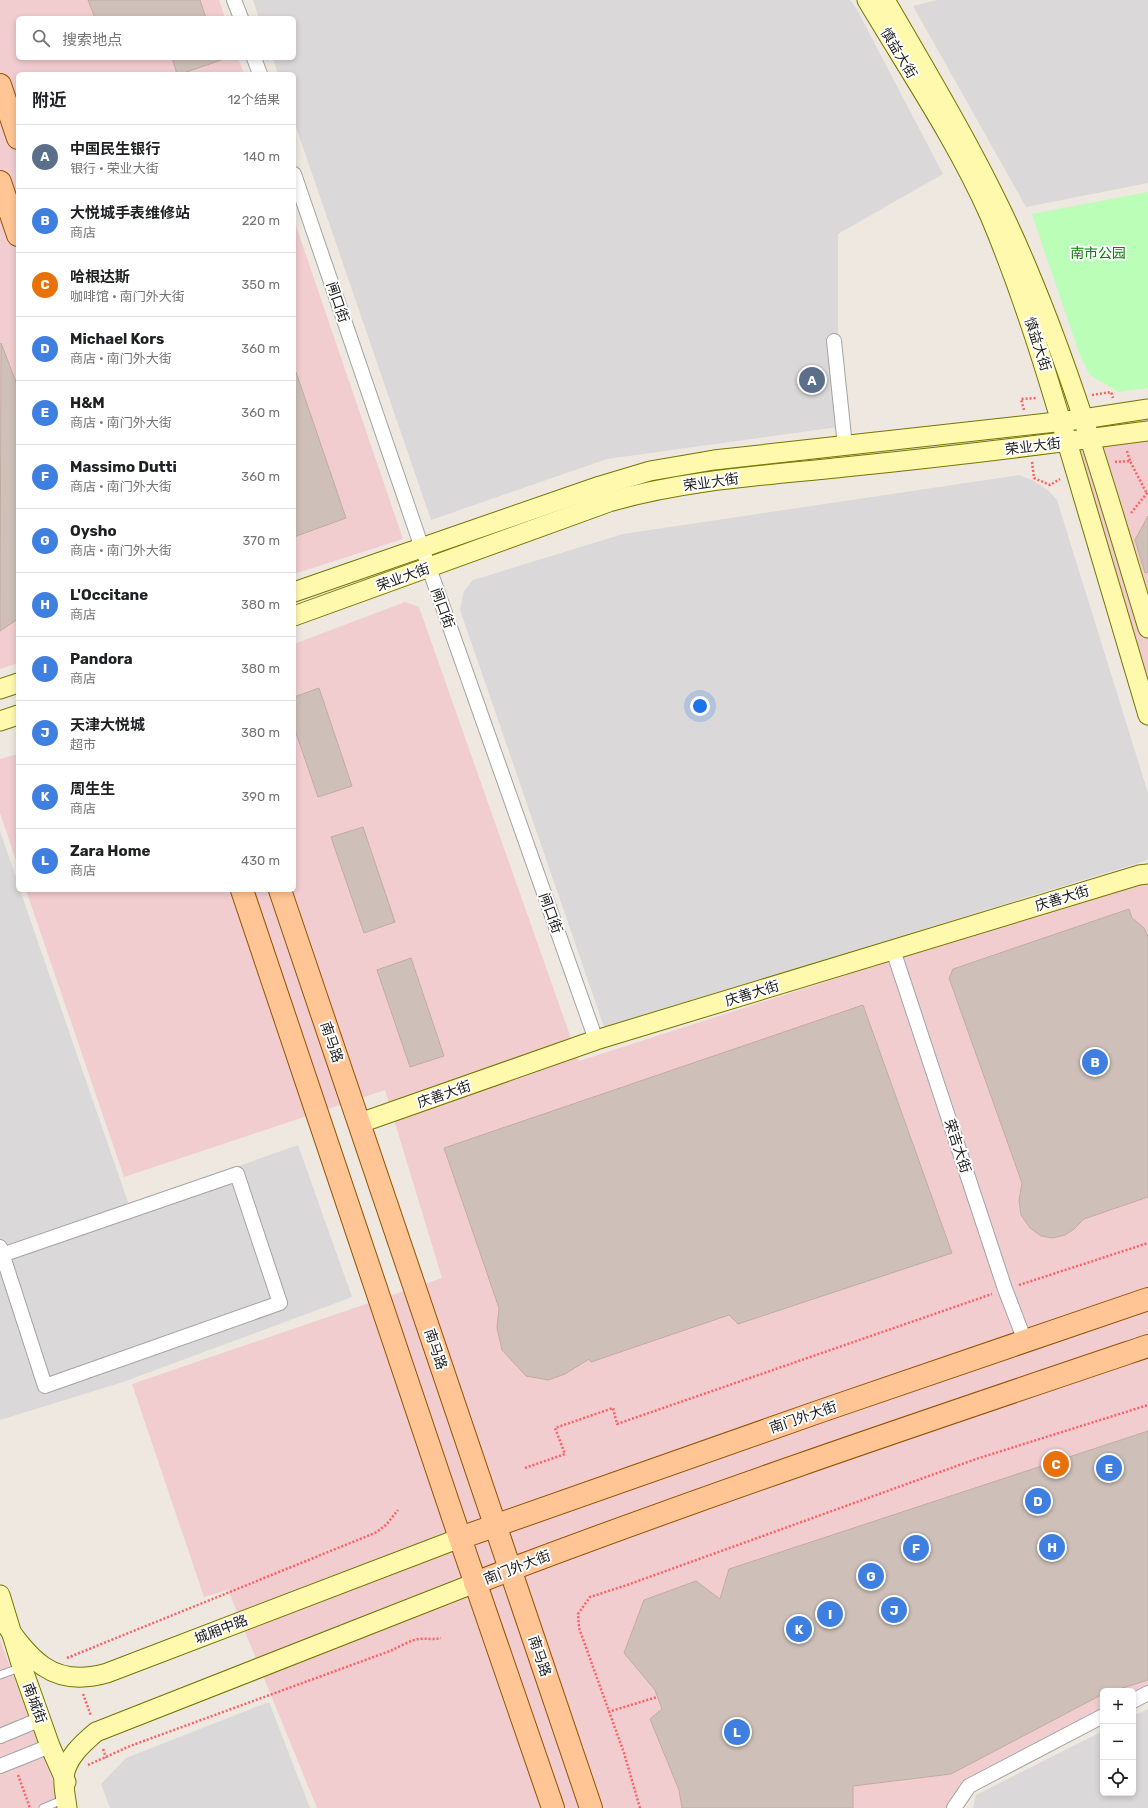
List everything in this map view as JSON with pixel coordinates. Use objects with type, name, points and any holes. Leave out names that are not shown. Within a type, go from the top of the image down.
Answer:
[{"type":"main road","points":[[0,85],[16,132]]},
{"type":"main road","points":[[0,182],[16,229]]},
{"type":"main road","points":[[243,892],[552,1808]]},
{"type":"main road","name":"南马路","points":[[281,892],[591,1808]]},
{"type":"main road","name":"南门外大街","points":[[460,1538],[1148,1299]]},
{"type":"main road","name":"南门外大街","points":[[475,1583],[599,1535],[1148,1346]]},
{"type":"street","points":[[234,0],[240,16]]},
{"type":"street","name":"慎益大街","points":[[866,0],[954,146],[988,213],[1015,277],[1035,335],[1148,714]]},
{"type":"street","name":"慎益大街","points":[[885,0],[969,145],[1002,211],[1029,271],[1090,439],[1148,628]]},
{"type":"street","points":[[255,60],[259,72]]},
{"type":"street","name":"闸口街","points":[[296,180],[422,548],[596,1040]]},
{"type":"street","points":[[834,341],[845,446]]},
{"type":"street","name":"荣业大街","points":[[296,591],[600,486],[650,471],[714,460],[1083,419],[1148,409]]},
{"type":"street","name":"荣业大街","points":[[296,615],[609,502],[642,493],[701,482],[903,461],[1148,432]]},
{"type":"street","points":[[0,689],[16,684]]},
{"type":"street","points":[[0,721],[16,715]]},
{"type":"street","name":"庆善大街","points":[[360,1123],[596,1040],[1139,875],[1148,874]]},
{"type":"street","name":"荣吉大街","points":[[893,950],[1005,1289],[1026,1341]]},
{"type":"street","points":[[237,1174],[280,1303],[45,1386],[1,1251],[237,1174]]},
{"type":"street","name":"城厢中路","points":[[0,1616],[12,1635],[41,1665],[50,1671],[64,1677],[92,1677],[107,1673],[460,1538]]},
{"type":"street","points":[[70,1805],[64,1776],[72,1756],[80,1745],[96,1732],[475,1583]]},
{"type":"street","name":"南城街","points":[[0,1595],[22,1667],[50,1746],[64,1776]]},
{"type":"street","points":[[1136,1699],[1148,1693]]},
{"type":"street","points":[[954,1808],[969,1786],[1100,1718]]},
{"type":"street","points":[[0,1736],[41,1719]]},
{"type":"street","points":[[0,1766],[50,1746]]},
{"type":"lane","points":[[0,1675],[22,1667]]},
{"type":"lane","points":[[43,1808],[70,1805]]},
{"type":"path","points":[[1118,531],[1148,492]]},
{"type":"path","points":[[525,1468],[564,1454],[555,1428],[613,1408],[617,1424],[1005,1289],[1148,1243]]},
{"type":"path","points":[[640,1808],[624,1753],[579,1628],[578,1614],[590,1597],[976,1459],[1148,1405]]},
{"type":"path","points":[[41,1665],[71,1656],[375,1534],[386,1525],[398,1510]]},
{"type":"path","points":[[64,1776],[130,1746],[390,1651],[416,1639],[426,1638],[433,1640],[441,1638]]},
{"type":"path","points":[[71,1656],[106,1758]]},
{"type":"path","points":[[608,1712],[657,1696]]},
{"type":"shaded area","points":[[0,0],[219,0],[224,16],[16,16],[16,60],[239,60],[243,72],[16,72],[16,664],[0,669]]},
{"type":"shaded area","points":[[253,0],[850,0],[856,8],[943,174],[838,234],[838,427],[607,459],[431,520],[296,127],[296,72],[277,72],[274,60],[296,60],[296,16],[258,16]]},
{"type":"shaded area","points":[[937,0],[1148,0],[1148,183],[1026,207],[913,6]]},
{"type":"shaded area","points":[[296,226],[403,539],[296,573]]},
{"type":"shaded area","points":[[1148,420],[1148,679],[1071,428]]},
{"type":"shaded area","points":[[1019,475],[1034,481],[1048,490],[1057,500],[1148,793],[1148,860],[604,1027],[460,610],[464,591],[473,580],[623,534]]},
{"type":"shaded area","points":[[405,602],[419,607],[579,1061],[1148,878],[1148,1697],[1136,1703],[1136,1688],[1100,1688],[1100,1722],[968,1789],[964,1808],[317,1808],[228,1590],[204,1597],[132,1384],[442,1278],[385,1090],[124,1177],[27,892],[296,892],[296,643]]},
{"type":"shaded area","points":[[16,755],[16,860],[0,813],[0,759]]},
{"type":"shaded area","points":[[0,831],[16,877],[16,892],[21,892],[129,1205],[298,1145],[352,1297],[123,1382],[0,1420]]},
{"type":"shaded area","points":[[0,1640],[63,1808],[0,1808]]},
{"type":"shaded area","points":[[269,1702],[310,1808],[110,1808],[101,1784],[126,1758]]},
{"type":"shaded area","points":[[1148,1709],[1148,1808],[973,1808],[976,1795],[1100,1733],[1100,1796],[1136,1796],[1136,1715]]},
{"type":"green space","name":"南市公园","points":[[1148,192],[1148,388],[1119,392],[1090,375],[1079,353],[1032,214]]},
{"type":"building","points":[[88,0],[200,0],[205,16],[94,16]]},
{"type":"building","points":[[173,60],[221,60],[187,72],[176,72]]},
{"type":"building","points":[[1,343],[16,382],[16,620],[0,631]]},
{"type":"building","points":[[296,372],[346,518],[296,536]]},
{"type":"building","points":[[1148,516],[1148,572],[1145,573],[1135,540]]},
{"type":"building","points":[[319,688],[352,786],[318,797],[296,733],[296,696]]},
{"type":"building","points":[[363,827],[395,922],[364,933],[331,837]]},
{"type":"building","points":[[1129,909],[1132,918],[1144,928],[1148,937],[1148,1197],[1084,1219],[1074,1229],[1065,1235],[1053,1238],[1041,1236],[1030,1228],[1021,1215],[1019,1200],[1022,1183],[949,978],[953,969]]},
{"type":"building","points":[[411,958],[444,1056],[410,1067],[377,970]]},
{"type":"building","points":[[863,1005],[952,1253],[738,1324],[729,1315],[591,1362],[589,1359],[565,1374],[548,1380],[526,1376],[502,1350],[497,1328],[499,1308],[444,1148]]},
{"type":"building","points":[[1148,1431],[1148,1680],[1123,1688],[1100,1688],[1100,1696],[951,1774],[853,1786],[853,1808],[682,1808],[679,1790],[650,1719],[662,1709],[655,1690],[624,1653],[644,1600],[696,1581],[720,1599],[729,1569]]},
{"type":"place","name":"中国民生银行","points":[[812,380]]},
{"type":"place","name":"大悦城手表维修站","points":[[1095,1062]]},
{"type":"place","name":"哈根达斯","points":[[1056,1464]]},
{"type":"place","name":"H&M","points":[[1109,1468]]},
{"type":"place","name":"Michael Kors","points":[[1038,1501]]},
{"type":"place","name":"L'Occitane","points":[[1052,1547]]},
{"type":"place","name":"Massimo Dutti","points":[[916,1548]]},
{"type":"place","name":"Oysho","points":[[871,1576]]},
{"type":"place","name":"天津大悦城","points":[[894,1610]]},
{"type":"place","name":"Pandora","points":[[830,1614]]},
{"type":"place","name":"周生生","points":[[799,1629]]},
{"type":"place","name":"Zara Home","points":[[737,1732]]}]
